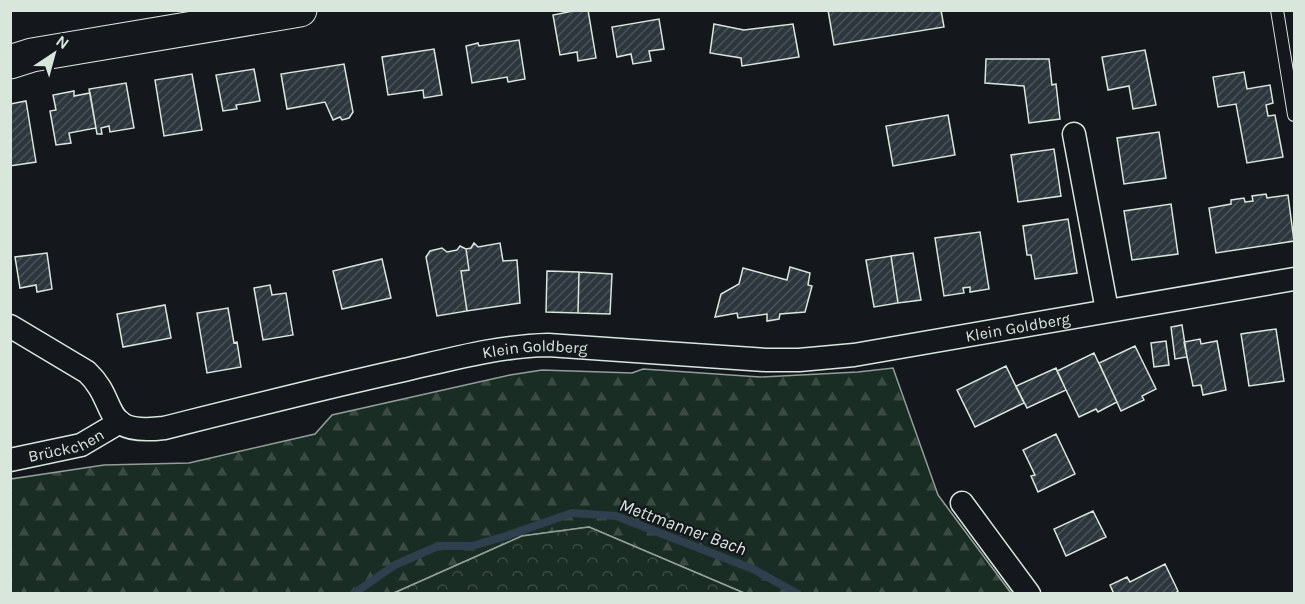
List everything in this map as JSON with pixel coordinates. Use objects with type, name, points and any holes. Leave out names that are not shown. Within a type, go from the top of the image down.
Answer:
[{"type":"main road","points":[[18,57],[300,10]]},
{"type":"street","points":[[1074,134],[1107,310]]},
{"type":"street","name":"Klein Goldberg","points":[[120,422],[139,430],[164,428],[326,388],[516,347],[548,345],[756,360],[798,360],[854,355],[1294,279]]},
{"type":"street","points":[[10,326],[87,372],[97,384],[113,416],[120,422]]},
{"type":"street","name":"Brückchen","points":[[10,460],[81,446],[120,422]]},
{"type":"street","points":[[962,503],[1029,594]]},
{"type":"lane","points":[[1277,10],[1294,116]]},
{"type":"green space","points":[[893,368],[938,495],[1011,593],[744,593],[589,527],[522,536],[394,593],[11,594],[11,479],[104,465],[189,463],[315,434],[332,415],[510,375],[542,370],[632,373],[643,369],[760,377]]},
{"type":"green space","points":[[589,527],[744,593],[394,593],[522,536]]},
{"type":"building","points":[[588,10],[596,58],[578,61],[577,52],[560,55],[553,15]]},
{"type":"building","points":[[828,10],[941,10],[944,27],[834,45]]},
{"type":"building","points":[[659,19],[664,49],[649,51],[651,61],[633,64],[631,54],[617,57],[612,27]]},
{"type":"building","points":[[714,24],[744,30],[793,24],[799,57],[742,66],[741,58],[710,53]]},
{"type":"building","points":[[519,40],[525,79],[508,82],[507,77],[472,83],[466,46]]},
{"type":"building","points":[[434,49],[442,95],[424,98],[423,90],[388,95],[382,57]]},
{"type":"building","points":[[1145,50],[1156,105],[1133,109],[1129,86],[1108,90],[1102,57]]},
{"type":"building","points":[[986,59],[1049,59],[1052,85],[1056,84],[1060,119],[1029,123],[1024,86],[985,83]]},
{"type":"building","points":[[344,64],[353,112],[349,118],[342,120],[340,117],[333,120],[325,102],[287,109],[281,74]]},
{"type":"building","points":[[254,69],[260,101],[236,105],[237,109],[223,111],[216,75]]},
{"type":"building","points":[[1244,72],[1247,89],[1270,85],[1273,103],[1266,105],[1268,116],[1275,115],[1283,157],[1247,163],[1236,104],[1218,107],[1213,77]]},
{"type":"building","points":[[192,74],[202,130],[164,136],[155,80]]},
{"type":"building","points":[[126,83],[134,128],[110,132],[109,126],[101,128],[102,134],[97,134],[89,89]]},
{"type":"building","points":[[74,91],[74,96],[90,93],[96,128],[69,133],[71,143],[56,145],[50,111],[56,110],[53,95]]},
{"type":"building","points":[[26,101],[36,162],[10,166],[10,104]]},
{"type":"building","points":[[948,115],[955,155],[893,166],[886,126]]},
{"type":"building","points":[[1159,132],[1166,178],[1124,184],[1117,138]]},
{"type":"building","points":[[1054,149],[1061,196],[1018,202],[1011,155]]},
{"type":"building","points":[[1266,194],[1267,198],[1288,195],[1294,241],[1216,253],[1209,208],[1231,204],[1231,200],[1244,198],[1245,202],[1253,201],[1252,196]]},
{"type":"building","points":[[1171,204],[1178,254],[1132,260],[1124,211]]},
{"type":"building","points":[[1068,219],[1077,273],[1035,279],[1031,255],[1027,255],[1023,226]]},
{"type":"building","points":[[980,232],[989,289],[970,292],[970,287],[963,288],[964,293],[944,296],[935,238]]},
{"type":"building","points":[[474,243],[478,247],[500,243],[503,261],[517,260],[520,303],[467,311],[461,271],[469,270],[466,249],[471,248]]},
{"type":"building","points":[[460,246],[466,249],[469,270],[461,271],[467,311],[437,316],[426,257],[430,251],[442,248],[447,252],[457,250]]},
{"type":"building","points":[[47,253],[52,289],[37,292],[36,285],[20,288],[15,257]]},
{"type":"building","points":[[913,253],[921,300],[898,303],[891,256]]},
{"type":"building","points":[[891,256],[898,303],[874,307],[866,260]]},
{"type":"building","points":[[382,259],[391,298],[342,309],[333,271]]},
{"type":"building","points":[[790,267],[810,273],[808,285],[812,286],[805,312],[780,314],[779,319],[767,321],[767,314],[738,318],[737,313],[715,317],[721,294],[739,284],[743,268],[787,280]]},
{"type":"building","points":[[547,271],[579,272],[578,313],[546,312]]},
{"type":"building","points":[[579,272],[612,274],[610,314],[578,313]]},
{"type":"building","points":[[270,285],[272,295],[286,293],[293,335],[263,340],[254,288]]},
{"type":"building","points":[[165,305],[171,338],[123,347],[117,314]]},
{"type":"building","points":[[228,308],[241,367],[207,373],[197,313]]},
{"type":"building","points":[[1182,325],[1187,357],[1175,359],[1171,327]]},
{"type":"building","points":[[1276,329],[1284,381],[1249,386],[1241,334]]},
{"type":"building","points":[[1200,339],[1201,344],[1217,341],[1226,390],[1203,395],[1201,385],[1193,386],[1184,342]]},
{"type":"building","points":[[1166,341],[1169,365],[1154,367],[1151,343]]},
{"type":"building","points":[[1135,346],[1156,389],[1142,396],[1144,400],[1121,411],[1099,363]]},
{"type":"building","points":[[1094,353],[1117,402],[1098,412],[1096,409],[1079,417],[1057,371]]},
{"type":"building","points":[[1006,366],[1024,403],[975,427],[957,390]]},
{"type":"building","points":[[1056,368],[1066,390],[1027,408],[1016,386]]},
{"type":"building","points":[[1056,434],[1075,474],[1038,492],[1031,476],[1035,475],[1023,450]]},
{"type":"building","points":[[1093,511],[1106,537],[1066,556],[1054,529]]},
{"type":"building","points":[[1165,564],[1178,591],[1174,594],[1114,594],[1110,585],[1127,577],[1130,582]]},
{"type":"waterway","name":"Mettmanner Bach","points":[[353,594],[395,565],[438,546],[472,546],[572,513],[616,516],[753,569],[798,594]]}]
